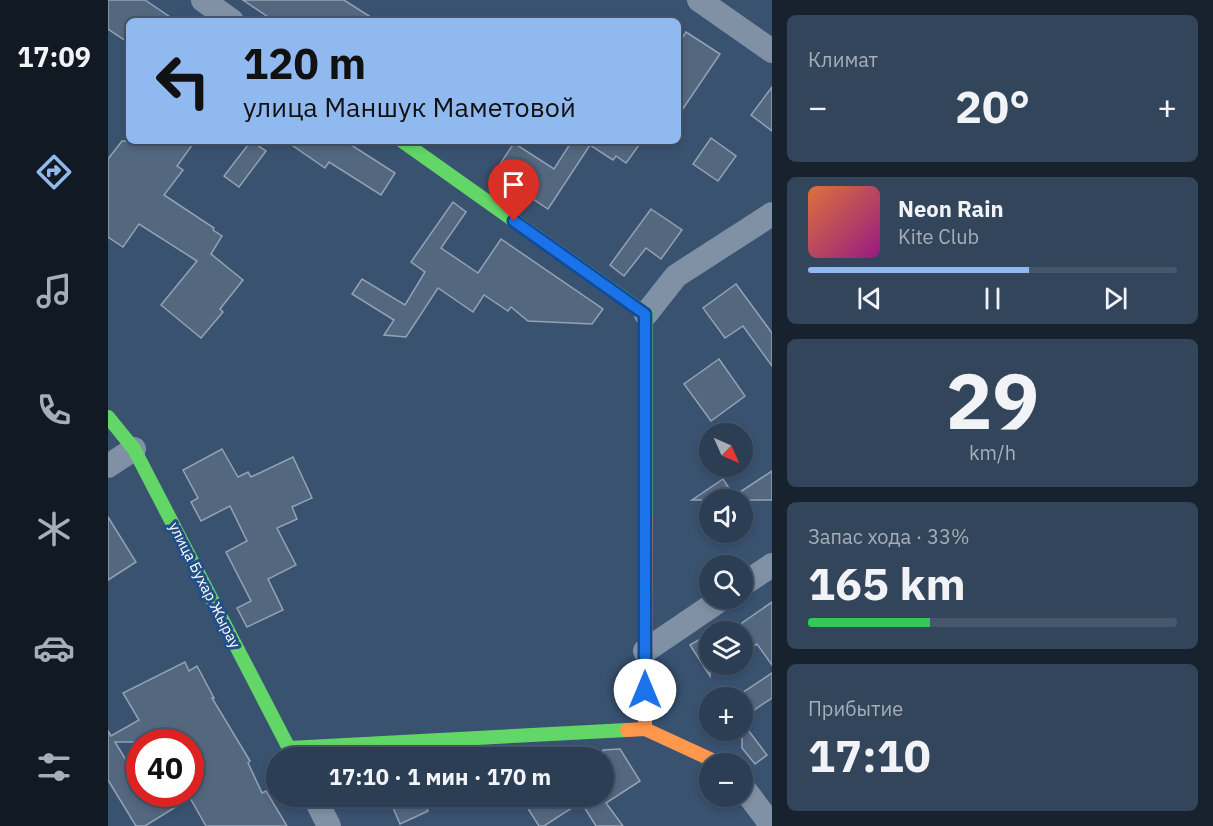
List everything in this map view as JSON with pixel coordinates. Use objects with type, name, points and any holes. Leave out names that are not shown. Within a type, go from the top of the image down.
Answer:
[{"type":"street","points":[[203,0],[228,18]]},
{"type":"street","points":[[699,0],[772,51]]},
{"type":"street","points":[[406,144],[645,314]]},
{"type":"street","points":[[645,729],[645,314],[676,276],[772,214]]},
{"type":"street","name":"улица Бухар Жырау","points":[[108,417],[134,449],[288,747]]},
{"type":"street","points":[[108,466],[134,449]]},
{"type":"street","points":[[753,578],[772,565]]},
{"type":"street","points":[[645,651],[707,609]]},
{"type":"street","points":[[380,747],[645,729],[699,754]]},
{"type":"street","points":[[753,801],[772,826]]},
{"type":"street","points":[[320,807],[329,826]]},
{"type":"building","points":[[108,0],[145,0],[172,18],[126,18],[126,41],[108,29]]},
{"type":"building","points":[[243,0],[344,0],[372,18],[270,18]]},
{"type":"building","points":[[686,32],[720,54],[681,112],[681,40]]},
{"type":"building","points":[[772,87],[772,131],[751,115]]},
{"type":"building","points":[[711,138],[736,156],[718,181],[693,164]]},
{"type":"building","points":[[122,141],[126,141],[126,144],[193,144],[177,166],[183,170],[164,195],[214,228],[213,230],[222,236],[211,254],[243,280],[220,309],[223,312],[201,338],[161,305],[197,261],[139,224],[123,247],[108,237],[108,159]]},
{"type":"building","points":[[249,144],[256,144],[266,151],[239,187],[224,176]]},
{"type":"building","points":[[290,144],[350,144],[395,173],[381,195],[329,162],[325,168]]},
{"type":"building","points":[[513,144],[554,169],[570,144],[640,144],[626,163],[616,156],[613,160],[590,145],[548,209],[494,173]]},
{"type":"building","points":[[453,202],[466,212],[441,248],[478,273],[501,239],[603,309],[592,324],[528,321],[511,307],[508,311],[484,295],[473,312],[438,288],[406,337],[384,335],[394,320],[352,294],[362,279],[405,305],[425,272],[411,262]]},
{"type":"building","points":[[651,209],[682,230],[661,259],[646,248],[624,276],[610,265]]},
{"type":"building","points":[[736,284],[772,333],[772,366],[743,326],[725,338],[703,308]]},
{"type":"building","points":[[719,359],[745,396],[711,421],[684,384]]},
{"type":"building","points":[[222,449],[238,477],[248,472],[251,477],[293,457],[312,498],[292,507],[297,519],[277,528],[296,565],[268,579],[283,610],[247,627],[237,608],[251,601],[226,552],[247,541],[230,506],[201,521],[191,502],[198,498],[183,470]]},
{"type":"building","points":[[772,471],[772,500],[753,500],[753,489],[745,489]]},
{"type":"building","points":[[723,479],[729,489],[708,489]]},
{"type":"building","points":[[108,517],[136,562],[108,580]]},
{"type":"building","points":[[772,602],[772,665],[757,644],[753,646],[753,621],[745,621]]},
{"type":"building","points":[[699,640],[699,659],[690,645]]},
{"type":"building","points":[[185,662],[189,671],[197,666],[214,698],[212,698],[250,761],[248,763],[262,793],[266,791],[266,807],[276,807],[287,826],[206,826],[195,807],[204,807],[204,729],[126,729],[126,742],[115,742],[126,760],[126,807],[176,807],[145,826],[136,826],[108,780],[108,731],[111,736],[139,720],[123,693]]},
{"type":"building","points":[[772,673],[772,698],[753,711],[753,687],[751,687]]},
{"type":"building","points":[[753,737],[767,755],[755,764],[753,753],[746,753],[742,748],[742,741],[753,741]]},
{"type":"building","points":[[614,749],[620,749],[640,781],[614,798]]},
{"type":"building","points":[[393,807],[426,807],[428,811],[400,824]]},
{"type":"building","points":[[527,807],[573,807],[544,826],[539,826]]},
{"type":"building","points":[[584,807],[609,807],[623,826],[596,826]]},
{"type":"traffic: fast","points":[[406,144],[646,314],[646,518]]},
{"type":"traffic: fast","points":[[108,417],[134,449],[288,747]]},
{"type":"traffic: fast","points":[[308,747],[627,730]]},
{"type":"traffic: slow","points":[[645,729],[646,518]]},
{"type":"traffic: slow","points":[[627,730],[645,729],[699,754]]},
{"type":"route","points":[[514,221],[645,314],[645,690]]}]
